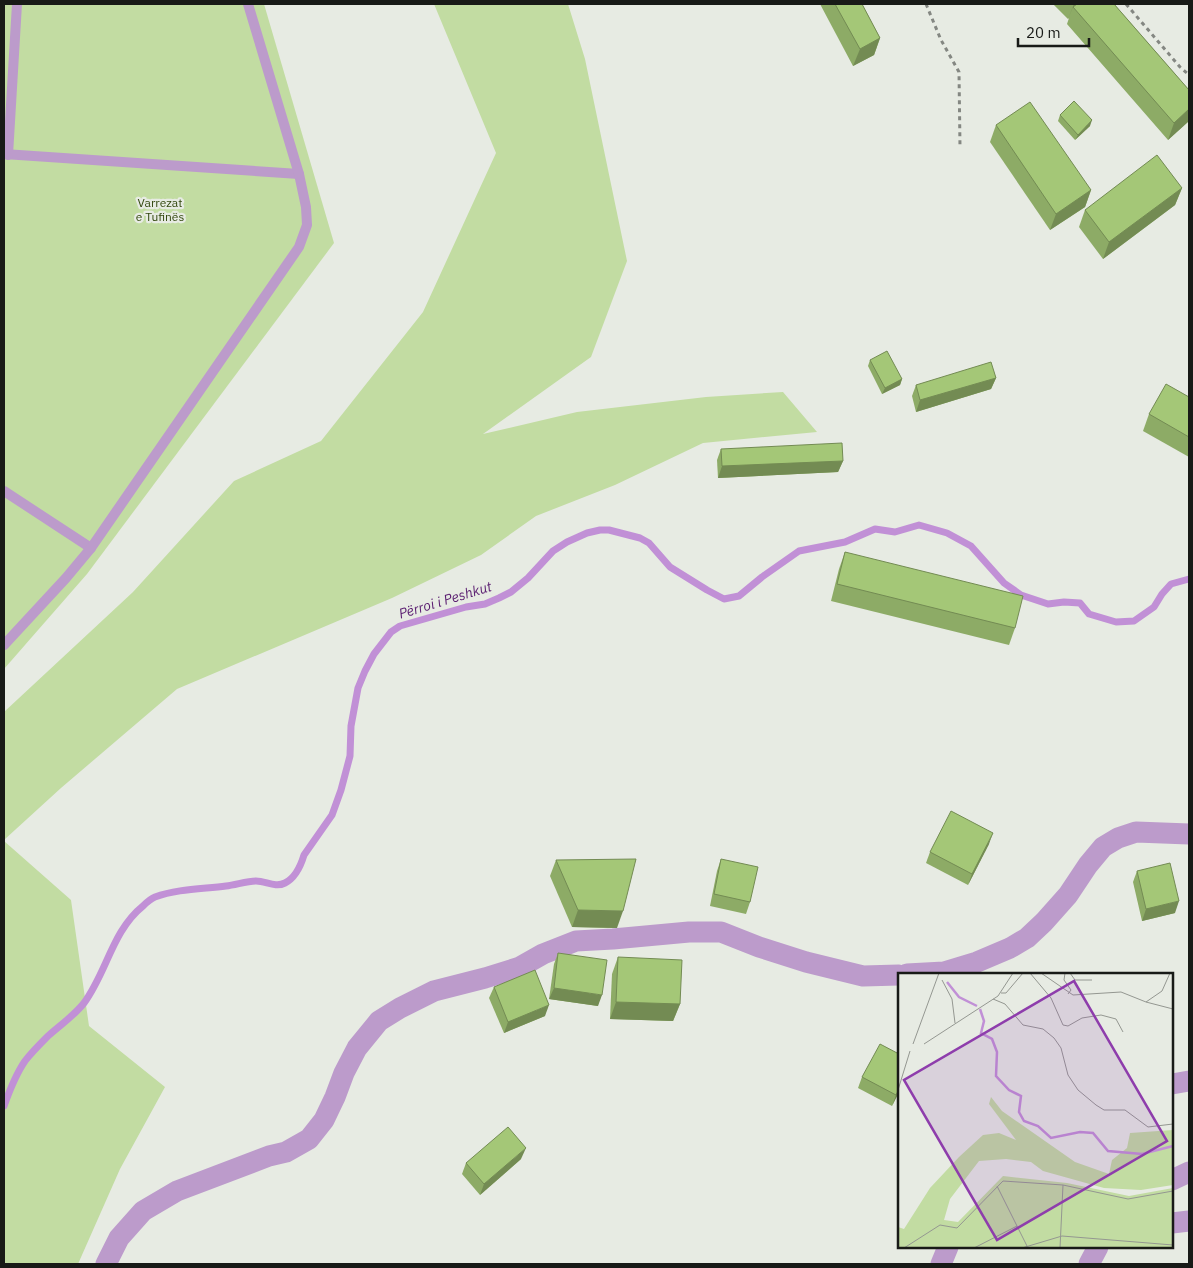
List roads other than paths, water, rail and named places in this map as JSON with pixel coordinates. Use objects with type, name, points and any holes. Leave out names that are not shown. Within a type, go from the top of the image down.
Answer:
[{"type":"street","points":[[926,973],[944,972],[969,965],[1010,948],[1027,938],[1068,895],[1088,865],[1103,847],[1118,838],[1136,832],[1189,834]]},
{"type":"street","points":[[106,1264],[119,1238],[143,1211],[177,1191],[269,1156],[286,1152],[309,1139],[324,1120],[357,1048],[379,1021],[434,991],[520,967],[543,954],[576,941],[689,932],[721,932],[806,962],[862,976],[898,975]]},
{"type":"street","points":[[1173,1084],[1189,1081]]},
{"type":"street","points":[[1173,1180],[1189,1172]]},
{"type":"street","points":[[1173,1223],[1189,1221]]},
{"type":"street","points":[[941,1264],[948,1248]]},
{"type":"street","points":[[1089,1264],[1097,1248]]},
{"type":"lane","points":[[17,4],[6,155],[299,174]]},
{"type":"lane","points":[[4,645],[91,548],[299,247],[307,225],[306,207],[299,174],[248,4]]},
{"type":"lane","points":[[4,491],[91,548]]},
{"type":"waterway","name":"Përroi i Peshkut","points":[[4,1106],[10,1089],[25,1061],[48,1036],[84,1003],[99,978],[124,927],[148,901],[172,892],[248,882],[260,881],[274,885],[281,884],[289,881],[295,875],[304,855],[332,815],[350,756],[351,726],[358,688],[374,654],[391,632],[400,626],[466,607],[485,604],[511,592],[528,578],[553,551],[587,533],[609,530],[640,538],[649,543],[670,567],[724,599],[739,596],[799,551],[845,542],[875,529],[895,532],[919,525],[947,533],[971,546],[1004,583],[1021,595],[1048,604],[1080,603],[1089,614],[1116,622],[1134,621],[1154,607],[1171,584],[1189,579]]},
{"type":"park label","name":"Varrezat e Tufinës","points":[[160,210]]}]
